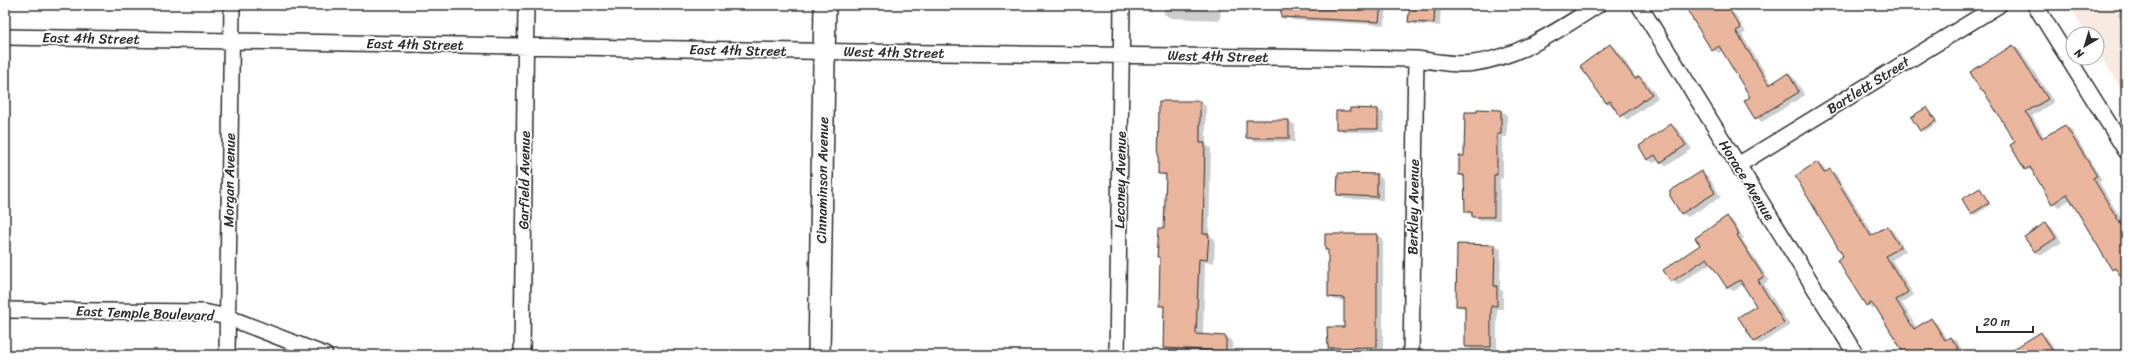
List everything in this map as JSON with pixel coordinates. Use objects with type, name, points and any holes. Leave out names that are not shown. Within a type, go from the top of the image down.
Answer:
[{"type":"street","name":"Morgan Avenue","points":[[227,355],[232,5]]},
{"type":"street","name":"Garfield Avenue","points":[[522,355],[526,5]]},
{"type":"street","name":"Cinnaminson Avenue","points":[[820,355],[825,5]]},
{"type":"street","name":"Leconey Avenue","points":[[1117,355],[1122,5]]},
{"type":"street","name":"West 4th Street","points":[[824,51],[1416,59],[1437,62],[1474,63],[1506,54],[1540,40],[1598,5]]},
{"type":"street","name":"Horace Avenue","points":[[1638,5],[1856,355]]},
{"type":"street","name":"Bartlett Street","points":[[1738,165],[1999,5]]},
{"type":"street","points":[[2035,5],[2126,151]]},
{"type":"street","name":"East 4th Street","points":[[5,37],[824,51]]},
{"type":"street","name":"Berkley Avenue","points":[[1411,355],[1416,59]]},
{"type":"street","name":"East Temple Boulevard","points":[[5,310],[204,312],[227,317],[325,355]]},
{"type":"shaded area","points":[[2069,5],[2126,5],[2126,96],[2105,63],[2105,26],[2082,26]]},
{"type":"building","points":[[1281,5],[1381,5],[1379,22],[1281,17]]},
{"type":"building","points":[[1410,5],[1435,5],[1434,23],[1408,22]]},
{"type":"building","points":[[1684,5],[1726,5],[1741,28],[1736,31],[1769,85],[1788,73],[1799,92],[1755,119],[1744,101],[1750,97],[1719,46],[1712,51]]},
{"type":"building","points":[[1610,44],[1635,79],[1639,76],[1652,94],[1620,117],[1610,101],[1606,103],[1580,66]]},
{"type":"building","points":[[2013,45],[2048,99],[2026,112],[2042,138],[2065,125],[2097,176],[2093,178],[2126,233],[2126,284],[2115,268],[2112,270],[2067,194],[2052,204],[2030,167],[2025,170],[2010,145],[2015,142],[1983,90],[1981,91],[1970,72]]},
{"type":"building","points":[[1159,101],[1200,101],[1200,143],[1205,143],[1203,234],[1209,234],[1207,260],[1199,259],[1196,334],[1226,336],[1226,351],[1163,348],[1164,306],[1159,306],[1160,257],[1157,257],[1159,228],[1164,228],[1166,174],[1158,174]]},
{"type":"building","points":[[1927,107],[1936,121],[1920,131],[1911,117]]},
{"type":"building","points":[[1350,108],[1378,109],[1378,129],[1336,129],[1336,111],[1350,111]]},
{"type":"building","points":[[1477,109],[1501,110],[1501,134],[1497,134],[1497,175],[1494,175],[1494,217],[1472,217],[1472,212],[1465,212],[1464,175],[1459,175],[1459,156],[1464,156],[1465,112],[1477,112]]},
{"type":"building","points":[[1246,120],[1289,120],[1289,138],[1246,138]]},
{"type":"building","points":[[1671,124],[1686,145],[1660,163],[1655,155],[1647,160],[1639,146]]},
{"type":"building","points":[[1817,162],[1824,173],[1830,169],[1871,236],[1887,226],[1900,247],[1886,256],[1908,292],[1896,300],[1914,329],[1931,318],[1945,340],[1950,337],[1959,349],[1953,353],[1954,355],[1905,355],[1878,311],[1871,303],[1866,306],[1837,260],[1843,256],[1795,176]]},
{"type":"building","points":[[1702,171],[1715,193],[1681,214],[1670,196],[1670,191]]},
{"type":"building","points":[[1338,173],[1377,174],[1377,197],[1337,195]]},
{"type":"building","points":[[1980,188],[1989,203],[1971,214],[1962,199]]},
{"type":"building","points":[[1727,216],[1739,234],[1737,235],[1764,277],[1758,280],[1784,323],[1754,342],[1738,317],[1756,306],[1740,280],[1727,288],[1707,258],[1671,282],[1663,270],[1700,245],[1695,238]]},
{"type":"building","points":[[2046,222],[2056,238],[2035,252],[2024,237]]},
{"type":"building","points":[[1325,234],[1377,234],[1377,347],[1328,348],[1327,327],[1344,327],[1344,298],[1328,297],[1328,250],[1325,250]]},
{"type":"building","points":[[1457,244],[1495,245],[1494,286],[1497,286],[1497,306],[1491,306],[1491,347],[1465,347],[1465,306],[1456,306]]},
{"type":"building","points":[[2041,332],[2055,355],[2004,355]]}]
